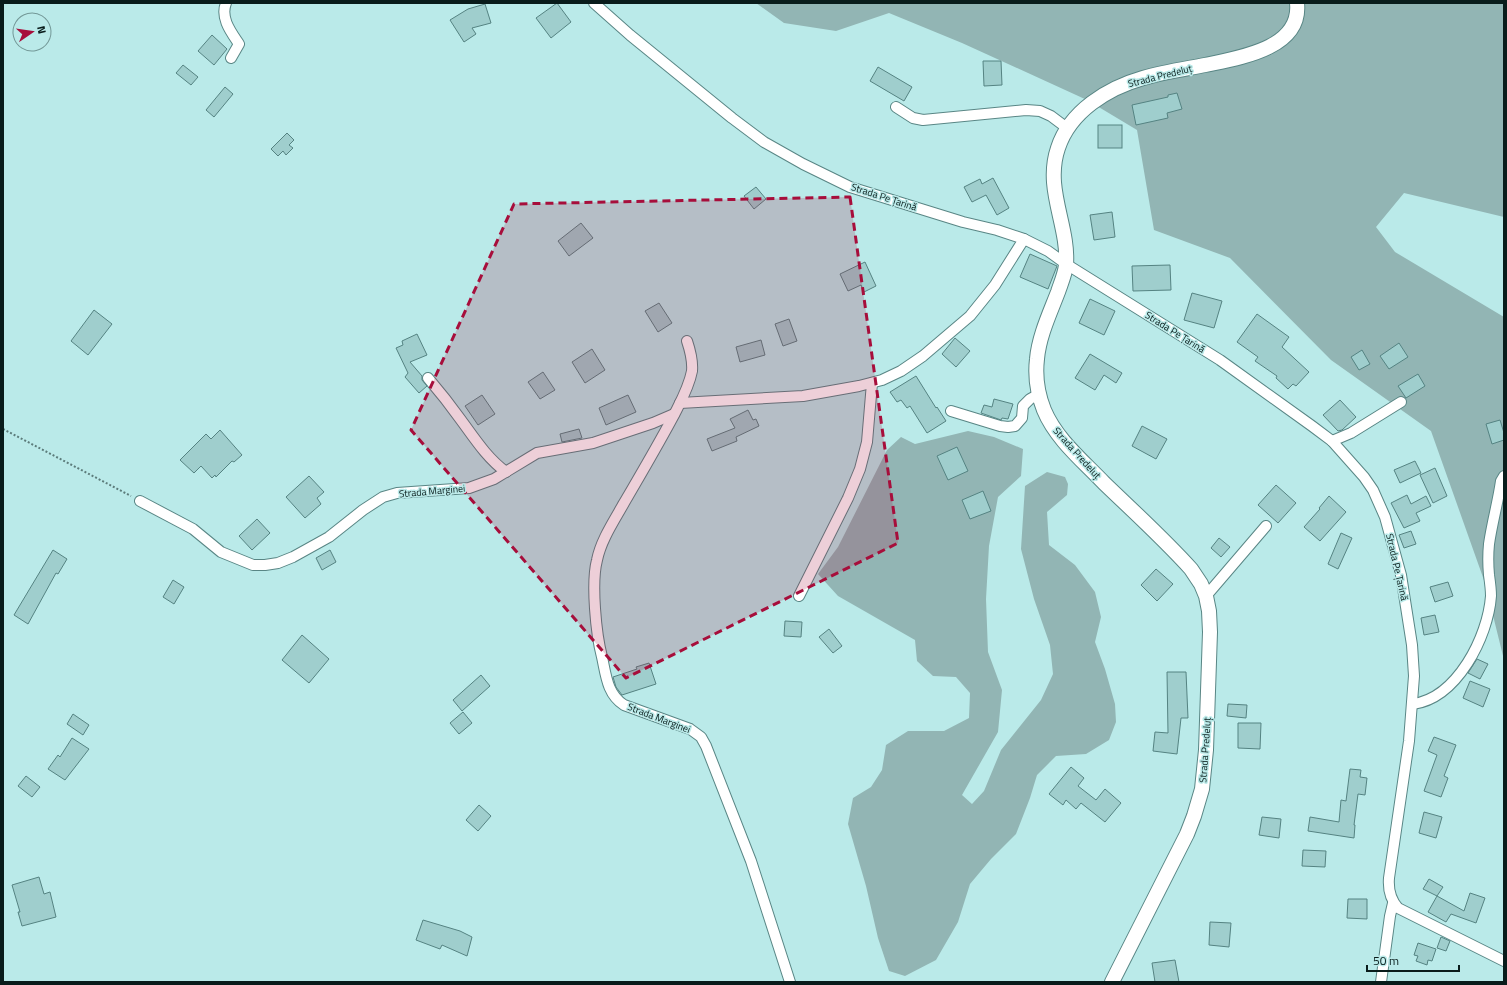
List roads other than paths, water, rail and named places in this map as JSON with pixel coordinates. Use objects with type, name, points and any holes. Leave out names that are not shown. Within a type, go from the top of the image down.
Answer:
[{"type":"main road","name":"Strada Predeluț","points":[[1112,982],[1187,834],[1198,803],[1205,769],[1210,632],[1209,611],[1206,596],[1201,584],[1191,569],[1083,462],[1062,438],[1044,410],[1039,394],[1036,376],[1039,345],[1066,264],[1063,238],[1054,191],[1054,162],[1058,148],[1067,128],[1077,116],[1091,104],[1123,85],[1142,78],[1249,55],[1275,44],[1286,35],[1295,23],[1298,9],[1297,3]]},
{"type":"street","points":[[226,3],[224,15],[229,28],[239,44],[231,58]]},
{"type":"street","name":"Strada Pe Țarină","points":[[594,3],[630,35],[732,118],[764,142],[803,164],[850,187],[963,222],[997,230],[1024,239],[1048,251],[1066,264],[1220,360],[1332,441],[1364,477],[1373,490],[1385,517],[1401,574],[1412,645],[1414,676],[1409,741],[1388,878],[1388,887],[1393,903],[1380,982]]},
{"type":"street","points":[[896,107],[913,118],[924,120],[1007,111],[1040,111],[1051,116],[1067,128]]},
{"type":"street","points":[[680,403],[803,396],[872,383],[901,371],[923,356],[970,316],[995,285],[1024,239]]},
{"type":"street","name":"Strada Marginei","points":[[687,341],[692,357],[692,370],[688,386],[658,446],[605,538],[597,561],[594,584],[598,644],[606,680],[612,694],[618,701],[624,705],[690,729],[701,737],[706,746],[751,861],[790,982]]},
{"type":"street","points":[[428,378],[486,455],[506,472]]},
{"type":"street","points":[[799,596],[848,498],[860,469],[867,442],[872,383]]},
{"type":"street","points":[[951,411],[1000,426],[1015,426],[1022,418],[1023,406],[1030,399],[1039,394]]},
{"type":"street","points":[[1332,441],[1351,433],[1401,402]]},
{"type":"street","name":"Strada Marginei","points":[[140,500],[193,529],[222,552],[253,565],[278,563],[293,557],[329,537],[363,510],[383,497],[397,493],[469,488],[494,479],[537,453],[593,443],[647,425],[674,414]]},
{"type":"street","points":[[1413,704],[1429,700],[1442,692],[1458,676],[1483,633],[1489,614],[1491,594],[1488,560],[1490,543],[1501,482],[1504,476]]},
{"type":"street","points":[[1206,596],[1266,526]]},
{"type":"street","points":[[1393,903],[1398,908],[1504,961]]}]
